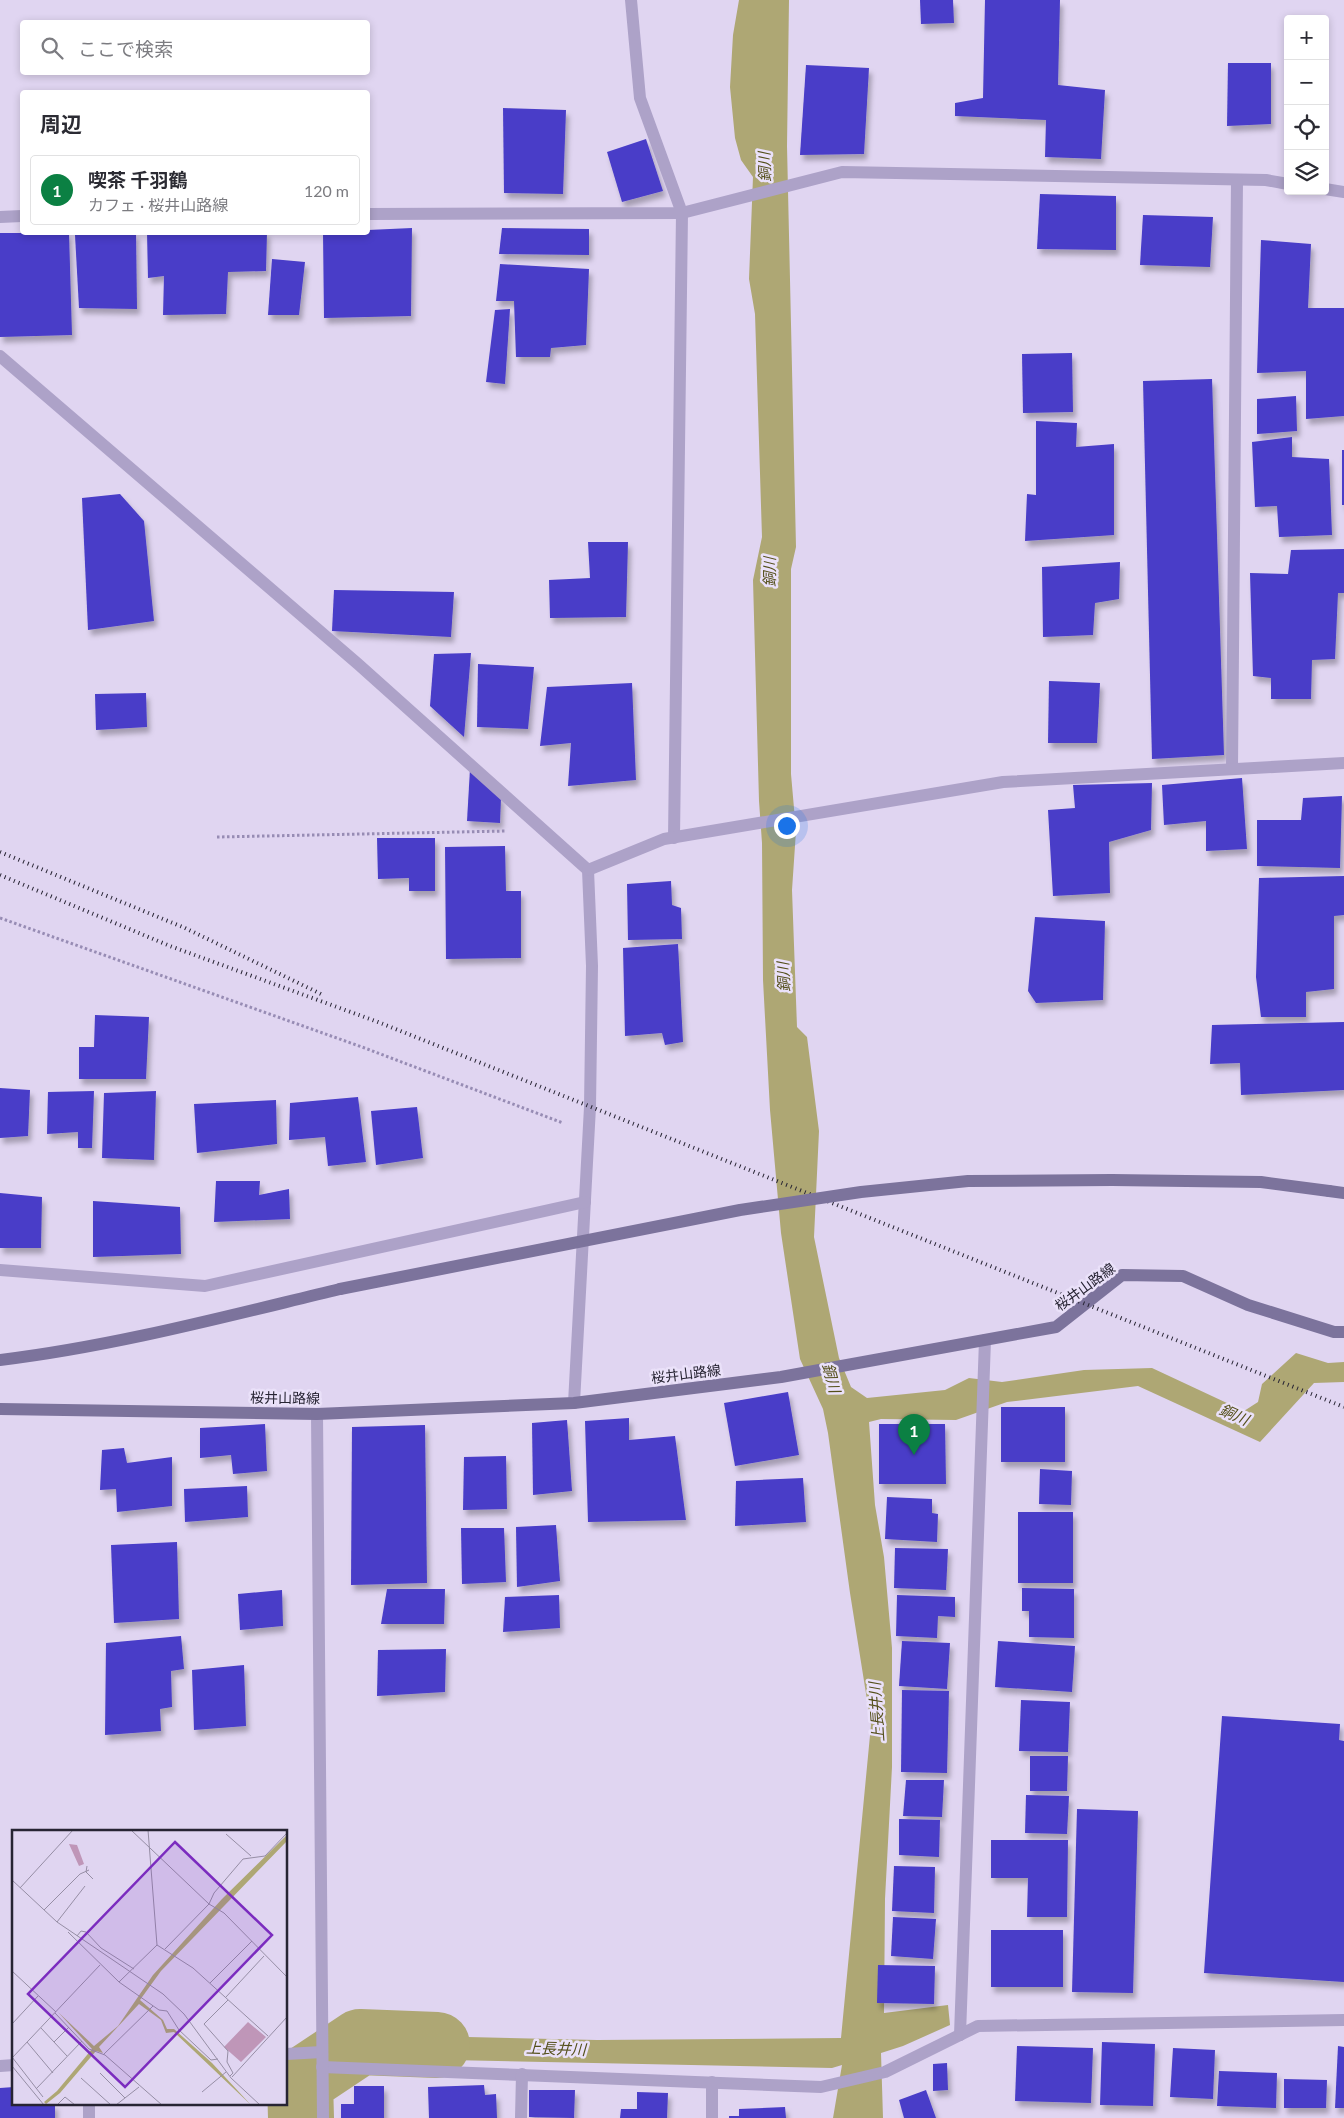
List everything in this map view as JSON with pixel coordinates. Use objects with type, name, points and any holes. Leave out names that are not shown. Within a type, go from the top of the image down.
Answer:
[{"type":"main road","points":[[0,1360],[42,1355],[158,1332],[340,1289],[740,1210],[861,1192],[968,1181],[1112,1180],[1261,1182],[1344,1193]]},
{"type":"main road","name":"桜井山路線","points":[[0,1409],[317,1414],[574,1403],[781,1377],[1056,1327],[1122,1275],[1183,1276],[1248,1305],[1334,1332],[1344,1332]]},
{"type":"street","points":[[631,0],[640,98],[682,213],[674,838]]},
{"type":"street","points":[[370,214],[682,213],[842,172],[1237,180],[1284,184]]},
{"type":"street","points":[[1232,769],[1237,180]]},
{"type":"street","points":[[1329,190],[1344,192]]},
{"type":"street","points":[[0,217],[20,216]]},
{"type":"street","points":[[0,356],[350,657],[588,870],[592,966],[588,1132],[574,1403]]},
{"type":"street","points":[[588,870],[664,839],[1003,782],[1344,763]]},
{"type":"street","points":[[0,1270],[206,1286],[585,1202]]},
{"type":"street","points":[[960,2035],[985,1340]]},
{"type":"street","points":[[317,1414],[323,2118]]},
{"type":"street","points":[[322,2067],[821,2087],[885,2072],[978,2026],[1344,2020]]},
{"type":"street","points":[[288,2054],[322,2052]]},
{"type":"street","points":[[521,2118],[522,2074]]},
{"type":"street","points":[[712,2082],[712,2118]]},
{"type":"path","points":[[217,837],[544,831]]},
{"type":"path","points":[[0,918],[343,1041],[588,1132]]},
{"type":"water","name":"銅川","points":[[739,0],[789,0],[787,146],[796,547],[791,569],[791,774],[796,831],[792,890],[797,1027],[807,1037],[819,1131],[814,1237],[839,1358],[851,1387],[867,1398],[945,1390],[969,1378],[1002,1382],[1084,1370],[1152,1368],[1244,1411],[1258,1402],[1262,1384],[1296,1353],[1328,1363],[1344,1362],[1344,1382],[1314,1383],[1260,1442],[1138,1386],[1007,1402],[956,1420],[881,1419],[869,1422],[875,1505],[884,1557],[892,1648],[892,1767],[885,1899],[884,2013],[948,2005],[950,2025],[903,2046],[881,2053],[883,2118],[833,2118],[842,2065],[832,2068],[351,2058],[340,2034],[597,2040],[841,2038],[871,1725],[850,1593],[828,1433],[823,1409],[800,1359],[781,1233],[770,1110],[763,980],[762,843],[759,801],[753,580],[762,537],[755,314],[749,279],[753,177],[741,160],[735,138],[730,87],[733,35]]},
{"type":"building","points":[[920,0],[953,0],[954,23],[921,24]]},
{"type":"building","points":[[985,0],[1060,0],[1058,85],[1105,90],[1101,159],[1045,157],[1046,120],[955,116],[955,103],[983,98]]},
{"type":"building","points":[[1228,63],[1271,63],[1271,124],[1227,126]]},
{"type":"building","points":[[806,65],[869,68],[864,154],[800,155]]},
{"type":"building","points":[[503,108],[566,110],[563,194],[504,193]]},
{"type":"building","points":[[646,139],[663,191],[622,202],[607,152]]},
{"type":"building","points":[[1040,194],[1116,196],[1116,250],[1037,249]]},
{"type":"building","points":[[1143,215],[1213,217],[1210,267],[1140,265]]},
{"type":"building","points":[[412,228],[411,316],[324,318],[323,235],[370,235],[370,230]]},
{"type":"building","points":[[502,228],[589,229],[589,255],[499,254]]},
{"type":"building","points":[[0,233],[69,235],[72,335],[0,337]]},
{"type":"building","points":[[75,235],[136,235],[137,309],[79,308]]},
{"type":"building","points":[[147,235],[267,235],[266,271],[228,272],[226,314],[163,315],[164,276],[148,278]]},
{"type":"building","points":[[1261,240],[1311,244],[1308,308],[1344,308],[1344,416],[1306,419],[1306,371],[1257,373]]},
{"type":"building","points":[[272,259],[305,262],[299,315],[268,315]]},
{"type":"building","points":[[500,264],[589,269],[586,345],[551,348],[550,357],[516,357],[514,301],[496,301]]},
{"type":"building","points":[[510,309],[505,384],[486,382],[495,310]]},
{"type":"building","points":[[1072,353],[1073,412],[1023,413],[1022,354]]},
{"type":"building","points":[[1212,379],[1224,755],[1152,759],[1143,381]]},
{"type":"building","points":[[1296,396],[1297,431],[1257,434],[1257,399]]},
{"type":"building","points":[[1036,421],[1077,423],[1076,447],[1114,444],[1114,535],[1025,541],[1027,494],[1036,495]]},
{"type":"building","points":[[1292,437],[1292,457],[1329,459],[1332,535],[1279,537],[1277,506],[1255,507],[1252,442]]},
{"type":"building","points":[[1342,450],[1344,450],[1344,505],[1342,505]]},
{"type":"building","points":[[120,494],[144,521],[154,621],[88,630],[82,498]]},
{"type":"building","points":[[588,542],[628,542],[626,617],[550,618],[549,580],[590,578]]},
{"type":"building","points":[[1344,549],[1344,593],[1338,593],[1335,659],[1312,660],[1311,699],[1271,699],[1271,678],[1253,676],[1250,573],[1288,574],[1291,550]]},
{"type":"building","points":[[1120,562],[1119,599],[1095,603],[1093,635],[1043,637],[1042,567]]},
{"type":"building","points":[[334,590],[454,592],[451,637],[332,631]]},
{"type":"building","points":[[471,653],[464,737],[430,706],[434,654]]},
{"type":"building","points":[[478,664],[534,667],[528,729],[477,727]]},
{"type":"building","points":[[1049,681],[1100,683],[1097,743],[1048,743]]},
{"type":"building","points":[[632,683],[636,780],[568,786],[571,743],[540,746],[547,687]]},
{"type":"building","points":[[146,693],[147,727],[96,730],[95,694]]},
{"type":"building","points":[[470,769],[501,798],[500,823],[467,821]]},
{"type":"building","points":[[1242,778],[1247,849],[1206,851],[1206,821],[1164,825],[1162,785]]},
{"type":"building","points":[[1152,783],[1151,830],[1109,842],[1110,893],[1053,896],[1048,810],[1075,808],[1073,785]]},
{"type":"building","points":[[1342,796],[1340,868],[1257,866],[1257,820],[1301,820],[1303,798]]},
{"type":"building","points":[[377,838],[435,838],[435,891],[409,891],[409,878],[378,879]]},
{"type":"building","points":[[505,846],[506,891],[521,891],[521,958],[446,959],[445,847]]},
{"type":"building","points":[[1344,876],[1344,915],[1334,916],[1334,989],[1306,992],[1306,1017],[1261,1017],[1256,977],[1259,878]]},
{"type":"building","points":[[671,881],[672,905],[681,908],[682,939],[628,940],[627,884]]},
{"type":"building","points":[[1035,917],[1105,921],[1103,1000],[1036,1003],[1028,991]]},
{"type":"building","points":[[678,944],[683,1042],[665,1045],[662,1033],[625,1036],[623,948]]},
{"type":"building","points":[[95,1015],[149,1017],[146,1079],[79,1079],[79,1047],[94,1047]]},
{"type":"building","points":[[1344,1022],[1344,1090],[1241,1095],[1240,1063],[1210,1064],[1212,1025]]},
{"type":"building","points":[[0,1088],[30,1090],[28,1136],[0,1138]]},
{"type":"building","points":[[94,1091],[92,1148],[78,1148],[78,1132],[47,1134],[48,1092]]},
{"type":"building","points":[[156,1091],[154,1160],[102,1158],[104,1093]]},
{"type":"building","points":[[358,1097],[366,1162],[328,1166],[325,1137],[289,1140],[290,1103]]},
{"type":"building","points":[[276,1100],[277,1144],[197,1153],[194,1104]]},
{"type":"building","points":[[417,1107],[423,1158],[376,1165],[371,1111]]},
{"type":"building","points":[[216,1181],[260,1181],[259,1195],[289,1189],[290,1219],[214,1222]]},
{"type":"building","points":[[0,1193],[42,1197],[41,1248],[0,1248]]},
{"type":"building","points":[[93,1201],[180,1207],[181,1254],[93,1257]]},
{"type":"building","points":[[788,1392],[799,1455],[735,1466],[724,1403]]},
{"type":"building","points":[[1001,1407],[1065,1407],[1065,1462],[1001,1462]]},
{"type":"building","points":[[629,1418],[629,1440],[675,1436],[686,1520],[588,1522],[585,1421]]},
{"type":"building","points":[[567,1420],[572,1491],[533,1495],[532,1423]]},
{"type":"building","points":[[265,1424],[267,1471],[233,1474],[231,1455],[200,1458],[200,1428]]},
{"type":"building","points":[[879,1424],[945,1424],[946,1484],[879,1484]]},
{"type":"building","points":[[425,1425],[427,1583],[351,1585],[352,1427]]},
{"type":"building","points":[[124,1448],[127,1463],[172,1457],[172,1506],[117,1512],[116,1489],[100,1490],[102,1450]]},
{"type":"building","points":[[506,1456],[507,1509],[463,1510],[464,1457]]},
{"type":"building","points":[[1040,1469],[1072,1471],[1071,1505],[1039,1504]]},
{"type":"building","points":[[803,1478],[806,1522],[735,1526],[736,1481]]},
{"type":"building","points":[[247,1486],[248,1517],[185,1522],[184,1489]]},
{"type":"building","points":[[887,1497],[932,1499],[932,1513],[938,1514],[937,1542],[885,1539]]},
{"type":"building","points":[[1018,1512],[1073,1512],[1073,1583],[1018,1583]]},
{"type":"building","points":[[556,1525],[560,1581],[517,1587],[516,1527]]},
{"type":"building","points":[[461,1528],[504,1528],[506,1582],[462,1584]]},
{"type":"building","points":[[177,1542],[179,1619],[114,1623],[111,1545]]},
{"type":"building","points":[[895,1548],[948,1549],[946,1590],[894,1588]]},
{"type":"building","points":[[1022,1588],[1074,1589],[1074,1638],[1029,1637],[1029,1611],[1022,1611]]},
{"type":"building","points":[[387,1589],[445,1589],[444,1624],[381,1624]]},
{"type":"building","points":[[282,1590],[283,1626],[240,1630],[238,1594]]},
{"type":"building","points":[[559,1595],[560,1628],[503,1632],[505,1597]]},
{"type":"building","points":[[897,1595],[955,1597],[955,1617],[938,1616],[937,1638],[896,1636]]},
{"type":"building","points":[[181,1636],[184,1669],[171,1671],[172,1707],[160,1709],[161,1731],[105,1735],[106,1643]]},
{"type":"building","points":[[902,1641],[950,1643],[947,1689],[899,1686]]},
{"type":"building","points":[[998,1641],[1075,1646],[1072,1692],[995,1687]]},
{"type":"building","points":[[446,1649],[445,1692],[377,1696],[378,1650]]},
{"type":"building","points":[[244,1665],[246,1726],[194,1730],[192,1670]]},
{"type":"building","points":[[902,1690],[949,1691],[947,1773],[901,1772]]},
{"type":"building","points":[[1021,1700],[1070,1702],[1068,1752],[1019,1751]]},
{"type":"building","points":[[1222,1716],[1340,1724],[1339,1740],[1344,1741],[1344,1982],[1204,1973]]},
{"type":"building","points":[[1030,1756],[1068,1756],[1067,1791],[1030,1791]]},
{"type":"building","points":[[906,1780],[944,1780],[942,1817],[903,1816]]},
{"type":"building","points":[[1026,1795],[1069,1796],[1067,1834],[1025,1833]]},
{"type":"building","points":[[1077,1809],[1138,1811],[1133,1993],[1072,1992]]},
{"type":"building","points":[[899,1819],[940,1820],[939,1857],[899,1855]]},
{"type":"building","points":[[991,1840],[1068,1840],[1067,1917],[1027,1917],[1028,1878],[991,1878]]},
{"type":"building","points":[[894,1866],[935,1867],[934,1913],[892,1911]]},
{"type":"building","points":[[893,1917],[936,1919],[933,1959],[891,1956]]},
{"type":"building","points":[[991,1930],[1063,1930],[1063,1987],[991,1987]]},
{"type":"building","points":[[878,1965],[935,1966],[934,2004],[877,2003]]},
{"type":"building","points":[[1102,2042],[1155,2044],[1153,2106],[1100,2105]]},
{"type":"building","points":[[1017,2046],[1093,2048],[1091,2103],[1015,2101]]},
{"type":"building","points":[[1338,2046],[1344,2047],[1344,2108],[1335,2108]]},
{"type":"building","points":[[1173,2048],[1215,2050],[1213,2099],[1170,2097]]},
{"type":"building","points":[[947,2063],[948,2090],[933,2091],[933,2064]]},
{"type":"building","points":[[1219,2071],[1277,2073],[1276,2108],[1217,2106]]},
{"type":"building","points":[[1284,2079],[1327,2080],[1326,2108],[1284,2108]]},
{"type":"building","points":[[484,2085],[485,2095],[496,2094],[497,2118],[429,2118],[428,2087]]},
{"type":"building","points":[[354,2086],[384,2086],[384,2118],[341,2118],[341,2104],[354,2104]]},
{"type":"building","points":[[12,2087],[12,2106],[55,2106],[55,2118],[0,2118],[0,2088]]},
{"type":"building","points":[[529,2090],[575,2090],[574,2118],[529,2117]]},
{"type":"building","points":[[926,2090],[936,2118],[904,2118],[899,2100]]},
{"type":"building","points":[[637,2092],[668,2093],[667,2118],[620,2118],[621,2109],[637,2109]]},
{"type":"building","points":[[785,2107],[786,2118],[729,2118],[729,2116],[739,2116],[739,2109]]},
{"type":"waterway","name":"上長井川","points":[[301,2118],[300,2082],[360,2042],[437,2045]]},
{"type":"railway","points":[[0,852],[185,928],[321,994]]},
{"type":"railway","points":[[0,875],[170,946],[378,1022],[1344,1407]]},
{"type":"place","name":"喫茶 千羽鶴","points":[[914,1455]]}]
